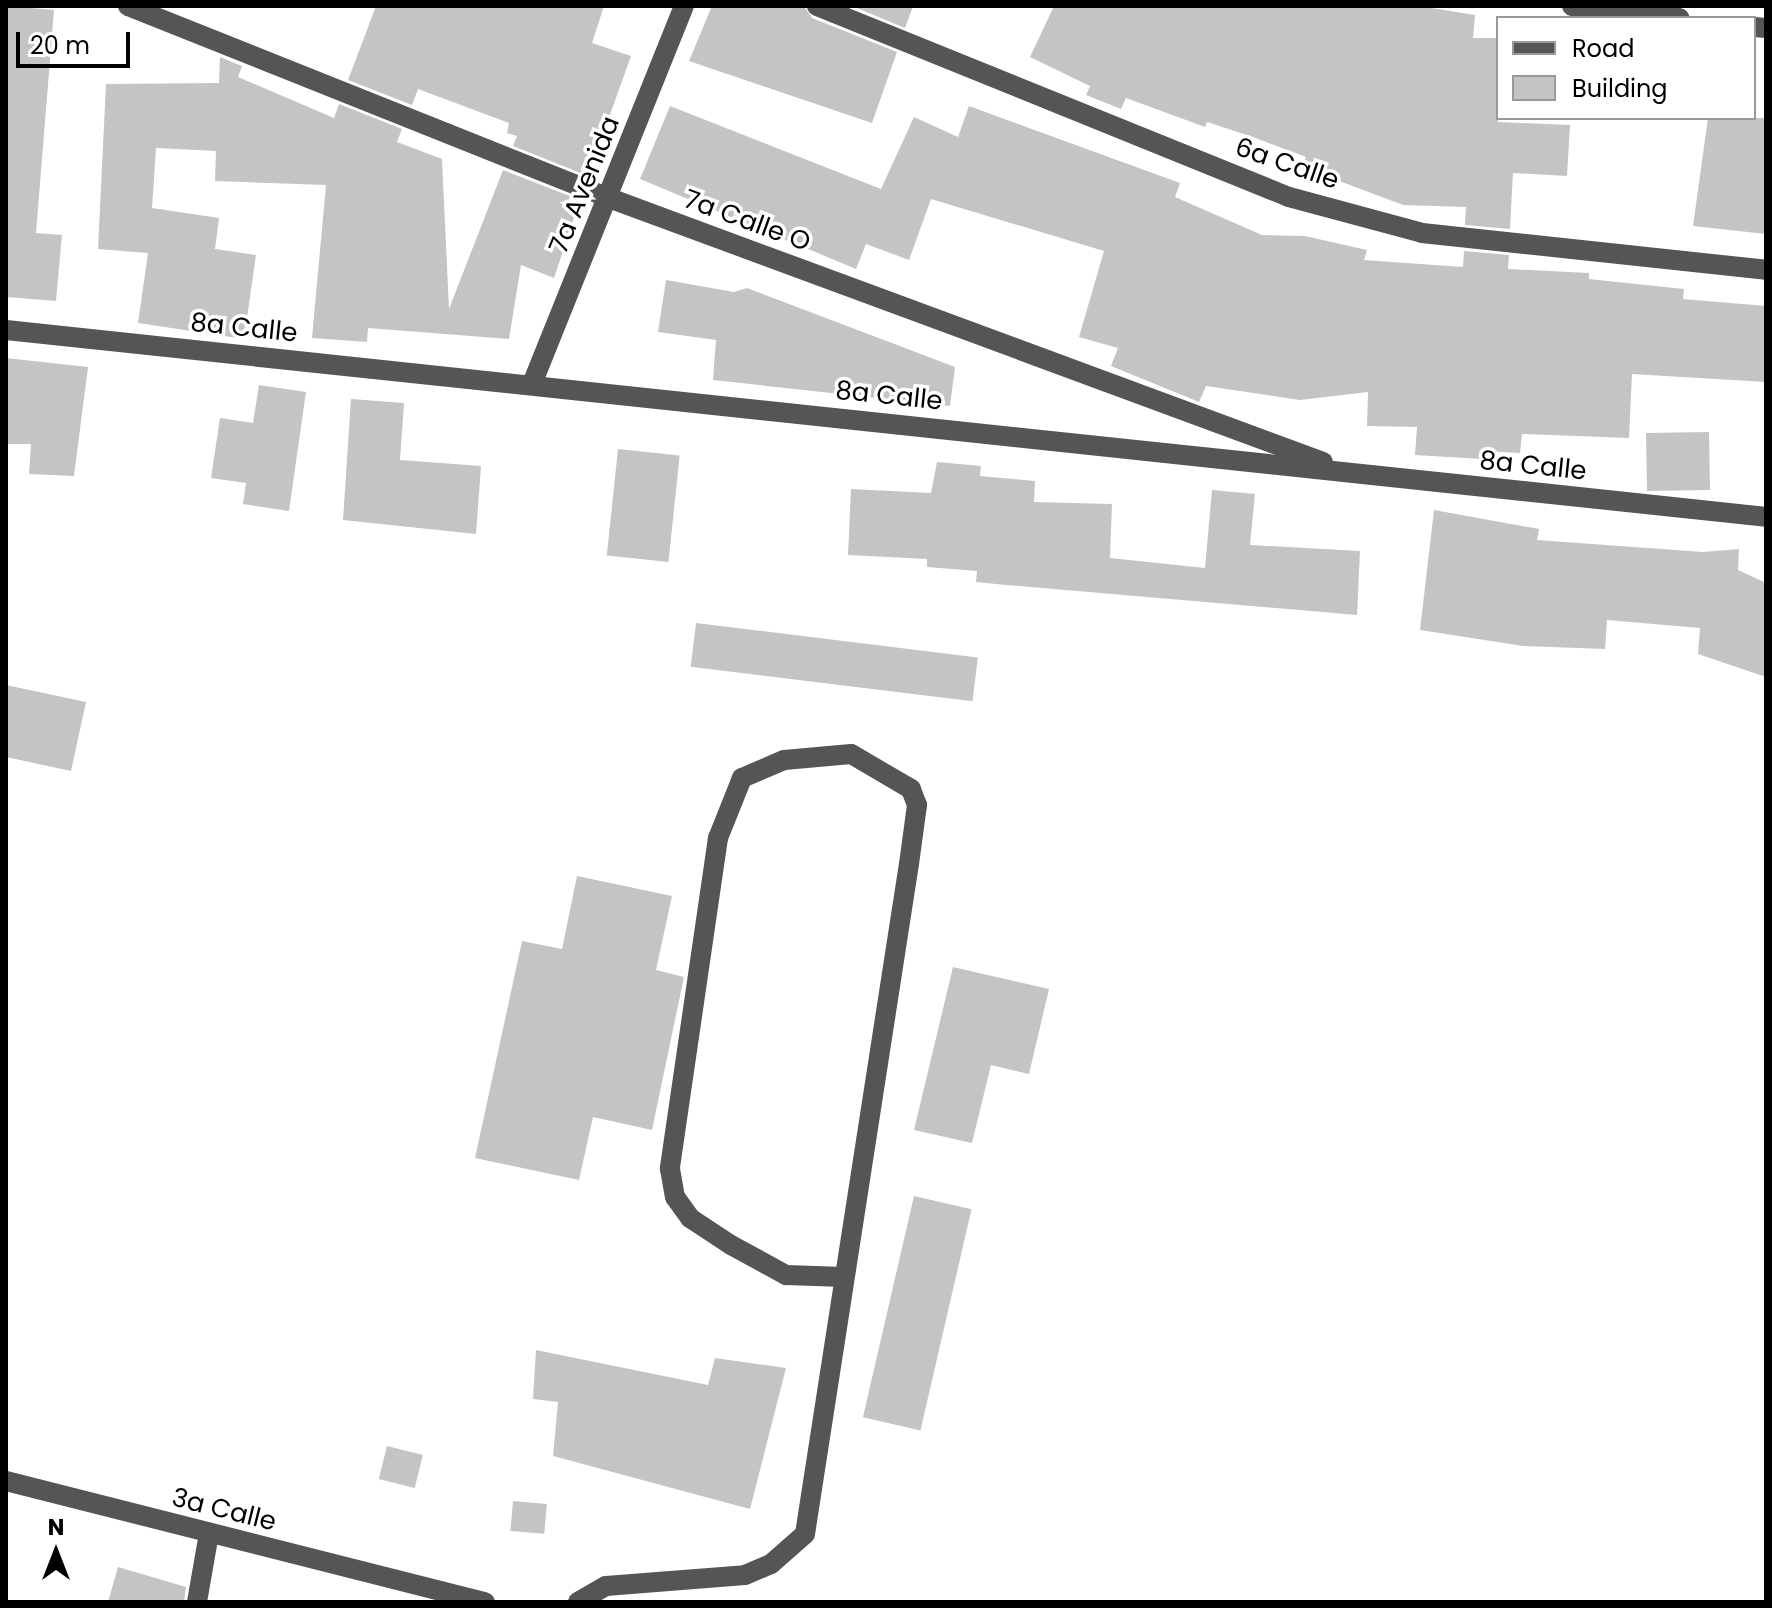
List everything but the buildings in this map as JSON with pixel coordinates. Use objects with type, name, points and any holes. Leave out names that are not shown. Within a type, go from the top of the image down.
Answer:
[{"type":"street","name":"7a Calle O","points":[[128,6],[609,198],[1353,473]]},
{"type":"street","name":"7a Avenida","points":[[532,384],[684,6]]},
{"type":"street","name":"6a Calle","points":[[817,6],[1289,197],[1422,233],[1766,270]]},
{"type":"street","points":[[1572,6],[1661,16]]},
{"type":"street","name":"8a Calle","points":[[6,330],[1766,517]]},
{"type":"street","points":[[578,1602],[606,1586],[745,1575],[771,1564],[805,1534],[917,805],[911,789],[851,754],[784,760],[742,778],[718,838],[670,1169],[675,1197],[690,1218],[731,1245],[786,1275],[844,1277]]},
{"type":"street","name":"3a Calle","points":[[6,1481],[429,1594],[485,1602]]},
{"type":"street","points":[[197,1602],[209,1533]]}]
